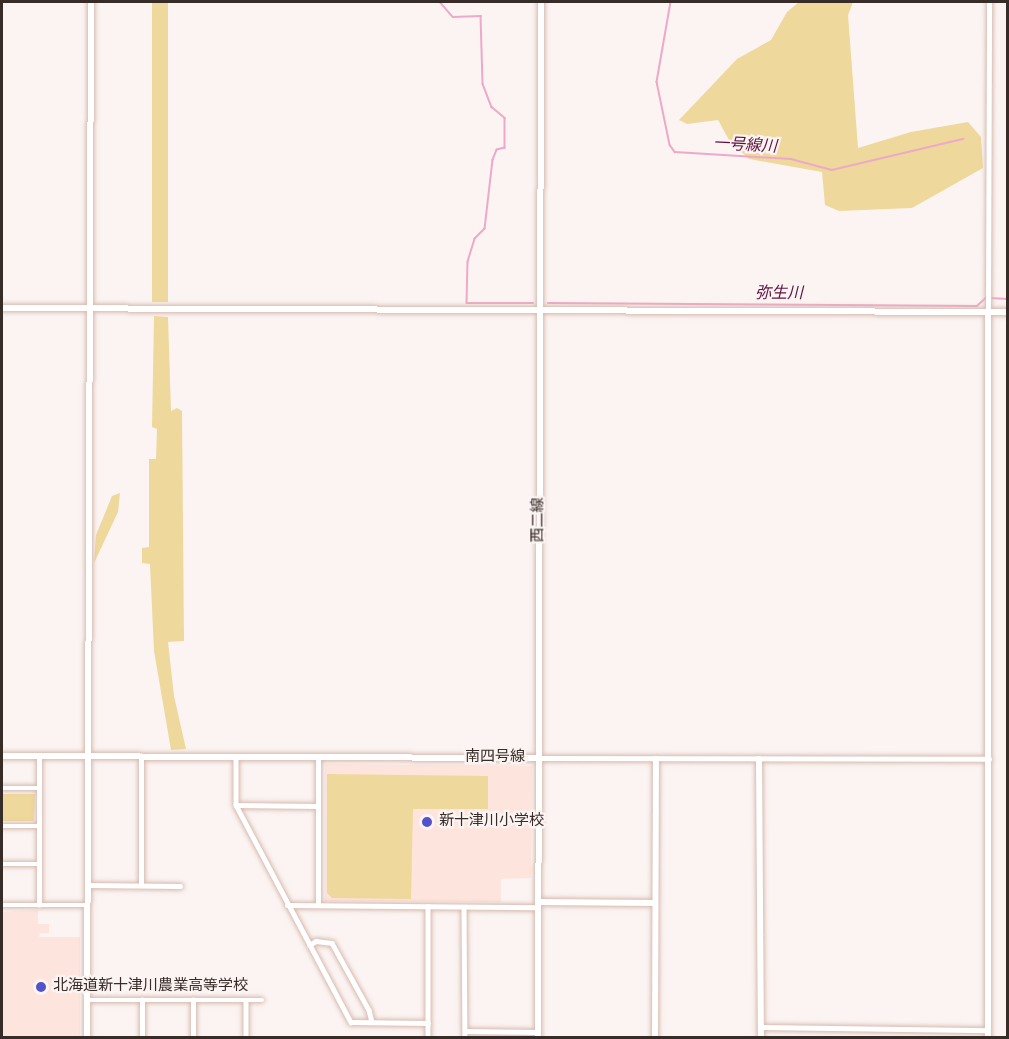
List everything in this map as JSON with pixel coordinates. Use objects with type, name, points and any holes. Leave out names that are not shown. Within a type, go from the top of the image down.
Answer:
[{"type":"street","points":[[87,1038],[91,2]]},
{"type":"street","name":"西二線","points":[[538,1035],[540,2]]},
{"type":"street","points":[[988,1038],[989,2]]},
{"type":"street","points":[[2,308],[1008,312]]},
{"type":"street","name":"南四号線","points":[[2,756],[989,759]]},
{"type":"street","points":[[39,756],[39,905]]},
{"type":"street","points":[[141,756],[141,885]]},
{"type":"street","points":[[236,757],[236,805],[351,1022],[428,1023]]},
{"type":"street","points":[[318,758],[318,905]]},
{"type":"street","points":[[655,1038],[656,759]]},
{"type":"street","points":[[759,759],[761,1038]]},
{"type":"street","points":[[2,788],[39,788]]},
{"type":"street","points":[[236,805],[318,806]]},
{"type":"street","points":[[2,826],[39,826]]},
{"type":"street","points":[[2,864],[39,864]]},
{"type":"street","points":[[87,885],[180,886]]},
{"type":"street","points":[[287,905],[465,907],[656,903]]},
{"type":"street","points":[[2,905],[87,905]]},
{"type":"street","points":[[428,906],[428,1038]]},
{"type":"street","points":[[465,907],[465,1038]]},
{"type":"street","points":[[309,945],[316,941],[332,943],[369,1010],[372,1022]]},
{"type":"street","points":[[87,1000],[262,1000]]},
{"type":"street","points":[[142,1000],[142,1038]]},
{"type":"street","points":[[193,1000],[193,1038]]},
{"type":"street","points":[[246,1000],[246,1038]]},
{"type":"street","points":[[761,1028],[988,1030]]},
{"type":"street","points":[[465,1031],[538,1035]]},
{"type":"shaded area","points":[[152,2],[168,2],[168,302],[152,302]]},
{"type":"shaded area","points":[[799,2],[853,2],[848,15],[858,148],[911,132],[968,122],[981,137],[983,168],[912,208],[839,211],[825,205],[822,172],[749,159],[729,140],[718,120],[687,124],[679,120],[737,59],[771,40],[787,12]]},
{"type":"shaded area","points":[[154,316],[168,317],[171,411],[177,408],[182,411],[184,641],[168,642],[174,696],[186,749],[171,750],[154,651],[150,564],[142,563],[142,548],[149,547],[149,459],[156,459],[157,429],[152,427]]},
{"type":"shaded area","points":[[120,493],[118,512],[94,563],[96,535],[112,496]]},
{"type":"shaded area","name":"新十津川小学校","points":[[325,764],[532,766],[531,878],[501,879],[501,902],[325,901]]},
{"type":"shaded area","points":[[327,774],[488,776],[488,809],[413,809],[411,899],[332,898],[327,893]]},
{"type":"shaded area","points":[[2,794],[35,794],[34,821],[2,821]]},
{"type":"shaded area","name":"北海道新十津川農業高等学校","points":[[38,910],[38,924],[49,924],[49,933],[40,933],[39,937],[80,937],[80,1037],[2,1037],[2,912]]},
{"type":"waterway","name":"弥生川","points":[[440,2],[453,17],[481,16],[483,84],[492,107],[505,118],[505,148],[497,150],[493,160],[485,229],[475,239],[468,262],[467,303],[533,303]]},
{"type":"waterway","name":"一号線川","points":[[671,2],[657,82],[670,145],[675,152],[791,159],[832,170],[963,139]]},
{"type":"waterway","name":"弥生川","points":[[548,303],[977,306],[986,298]]},
{"type":"waterway","name":"弥生川","points":[[990,298],[1008,299]]},
{"type":"place","name":"新十津川小学校","points":[[427,822]]},
{"type":"place","name":"北海道新十津川農業高等学校","points":[[41,987]]}]
